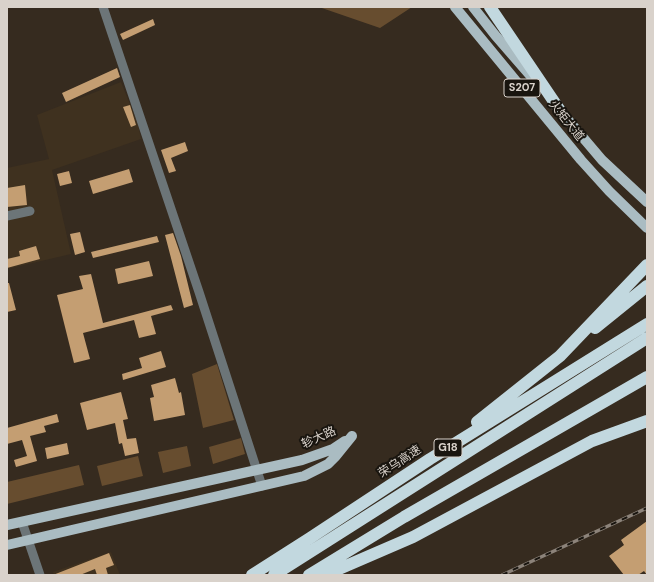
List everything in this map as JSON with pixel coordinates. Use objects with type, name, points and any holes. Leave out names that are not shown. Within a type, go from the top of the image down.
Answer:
[{"type":"highway","points":[[490,7],[561,112]]},
{"type":"highway","points":[[560,356],[647,264]]},
{"type":"highway","points":[[430,459],[647,286]]},
{"type":"highway","name":"荣乌高速","points":[[252,575],[430,459],[647,324]]},
{"type":"highway","name":"G18","points":[[274,575],[647,338]]},
{"type":"highway","points":[[310,575],[404,517],[647,377]]},
{"type":"highway","points":[[325,575],[413,537],[592,441],[647,421]]},
{"type":"main road","name":"火矩大道","points":[[455,7],[589,168],[609,191],[647,228]]},
{"type":"main road","name":"火矩大道","points":[[474,7],[495,35],[602,160],[647,202]]},
{"type":"main road","name":"轸大路","points":[[7,525],[257,470],[317,455],[333,449],[352,436],[335,458],[328,464],[304,476],[7,545]]},
{"type":"street","points":[[103,7],[262,486]]},
{"type":"street","points":[[7,216],[30,211]]},
{"type":"street","points":[[22,522],[40,575]]},
{"type":"shaded area","points":[[319,7],[412,7],[380,28]]},
{"type":"shaded area","points":[[121,82],[138,124],[141,139],[52,170],[71,254],[7,269],[7,168],[49,159],[37,115]]},
{"type":"shaded area","points":[[217,364],[234,420],[203,428],[192,374]]},
{"type":"shaded area","points":[[241,438],[245,454],[213,464],[209,447]]},
{"type":"shaded area","points":[[187,446],[191,466],[163,473],[158,452]]},
{"type":"shaded area","points":[[138,456],[143,476],[102,486],[97,466]]},
{"type":"shaded area","points":[[79,465],[84,485],[7,504],[7,482]]},
{"type":"shaded area","points":[[111,552],[120,575],[54,575],[53,572]]},
{"type":"building","points":[[153,19],[155,25],[123,40],[120,34]]},
{"type":"building","points":[[117,68],[120,77],[66,102],[62,93]]},
{"type":"building","points":[[130,105],[136,125],[131,127],[123,107]]},
{"type":"building","points":[[185,142],[188,151],[171,158],[176,171],[169,173],[161,150]]},
{"type":"building","points":[[129,169],[133,182],[93,194],[89,181]]},
{"type":"building","points":[[69,171],[72,183],[60,186],[57,174]]},
{"type":"building","points":[[25,185],[27,205],[7,207],[7,188]]},
{"type":"building","points":[[80,232],[85,252],[75,255],[70,234]]},
{"type":"building","points":[[173,233],[181,256],[193,305],[184,308],[165,235]]},
{"type":"building","points":[[157,236],[159,242],[93,258],[91,252]]},
{"type":"building","points":[[36,246],[40,259],[7,268],[7,259],[20,256],[19,251]]},
{"type":"building","points":[[149,261],[153,276],[118,284],[115,269]]},
{"type":"building","points":[[91,274],[103,323],[171,305],[173,310],[151,316],[156,334],[139,338],[134,320],[83,333],[90,359],[74,363],[57,295],[83,289],[79,276]]},
{"type":"building","points":[[7,283],[9,283],[16,310],[7,312]]},
{"type":"building","points":[[161,351],[166,367],[123,380],[122,374],[142,368],[139,358]]},
{"type":"building","points":[[175,378],[179,393],[181,392],[185,415],[154,421],[150,398],[154,397],[151,385]]},
{"type":"building","points":[[121,392],[128,419],[123,420],[127,439],[136,438],[139,453],[125,456],[122,443],[119,444],[115,423],[87,430],[80,403]]},
{"type":"building","points":[[57,414],[59,422],[44,426],[46,432],[30,436],[37,461],[16,467],[14,460],[27,456],[22,440],[7,444],[7,428]]},
{"type":"building","points":[[67,443],[69,454],[47,459],[45,448]]},
{"type":"building","points":[[647,521],[647,575],[644,571],[638,575],[624,575],[609,556],[624,545],[621,540]]},
{"type":"building","points":[[109,553],[114,565],[106,568],[108,575],[97,575],[95,569],[80,575],[53,575]]},
{"type":"railway","points":[[502,575],[647,508]]}]
